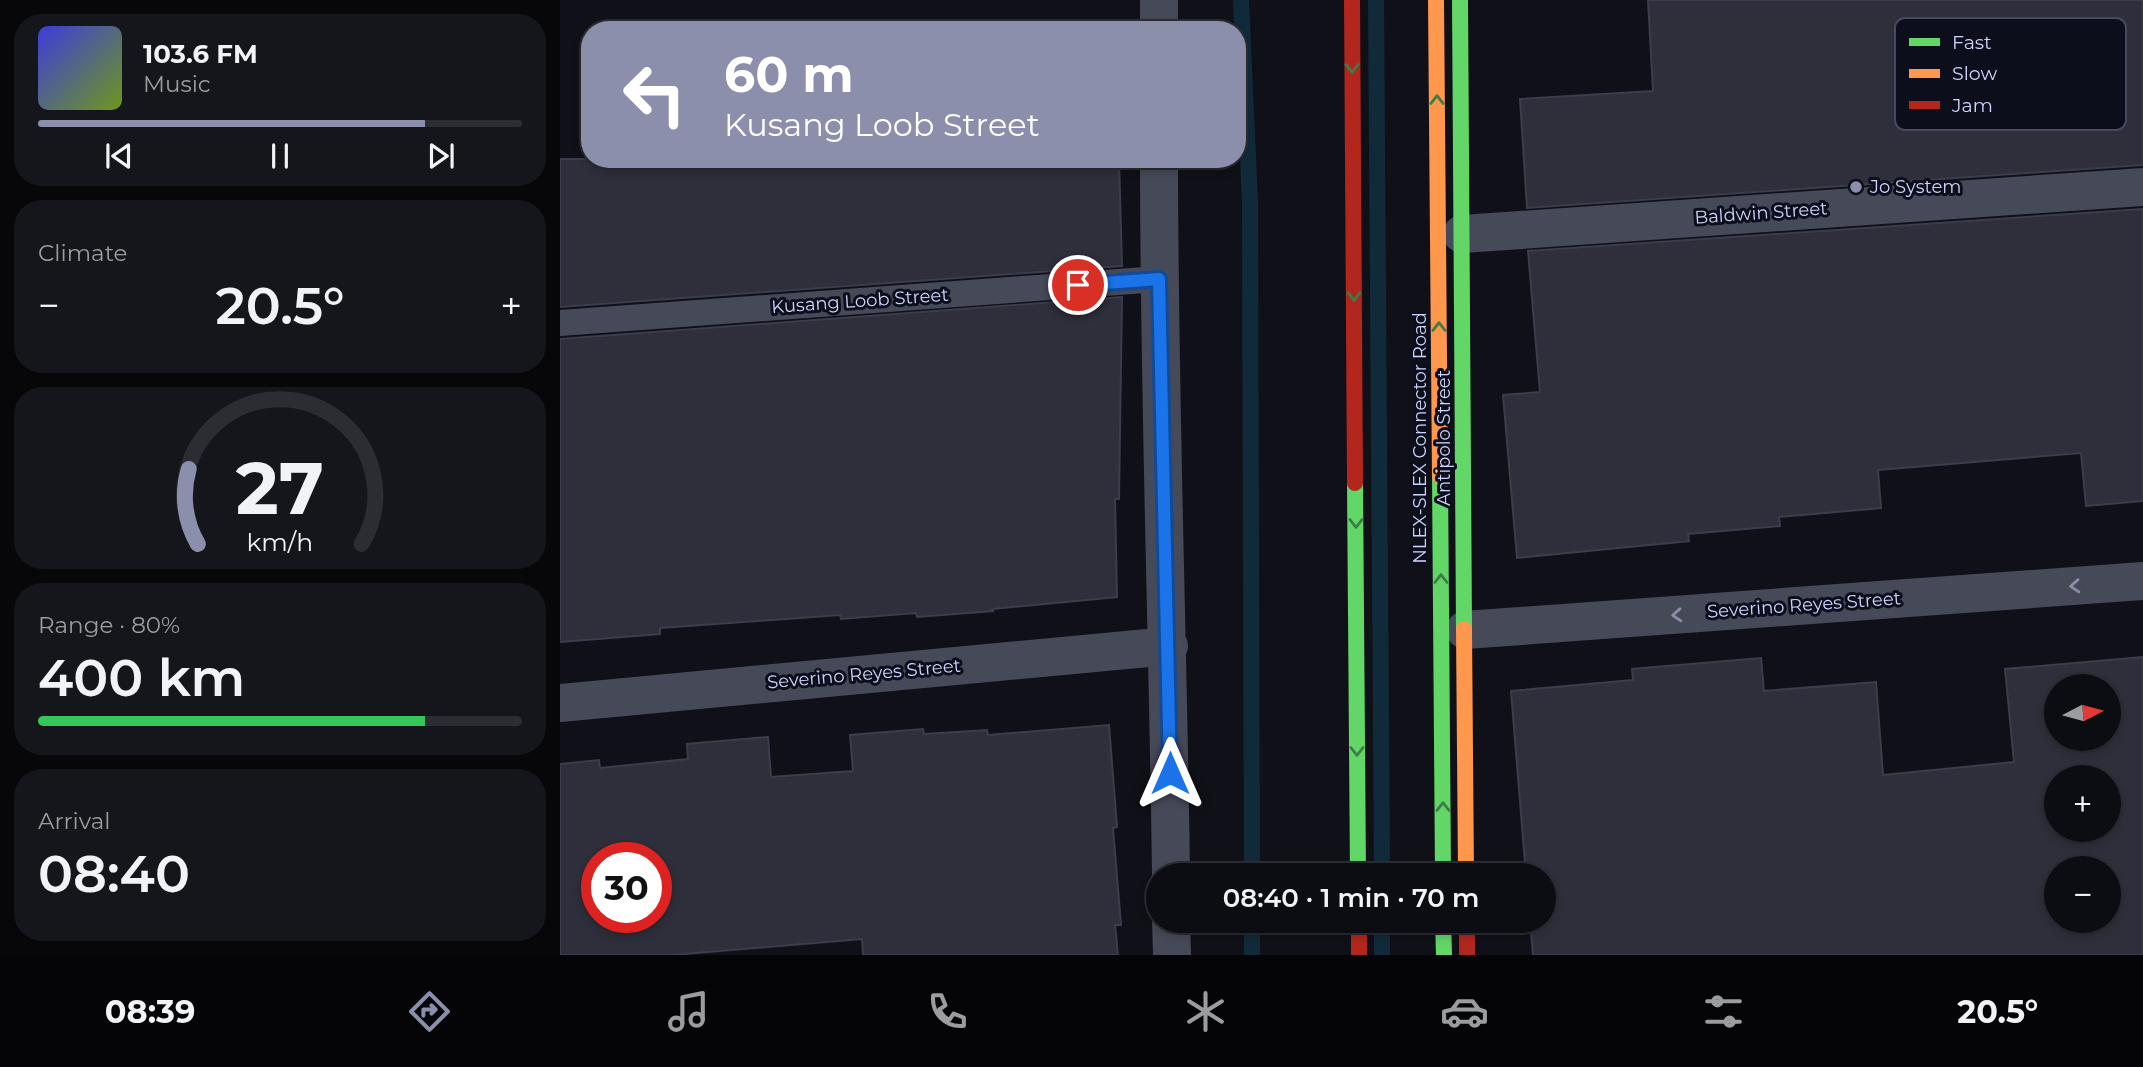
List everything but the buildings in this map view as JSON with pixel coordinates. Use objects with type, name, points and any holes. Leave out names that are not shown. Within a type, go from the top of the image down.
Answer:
[{"type":"main road","points":[[1352,0],[1358,863]]},
{"type":"main road","name":"NLEX-SLEX Connector Road","points":[[1436,0],[1443,863]]},
{"type":"main road","name":"Antipolo Street","points":[[1460,0],[1466,863]]},
{"type":"main road","points":[[1359,933],[1359,955]]},
{"type":"main road","points":[[1443,933],[1444,955]]},
{"type":"main road","points":[[1467,933],[1467,955]]},
{"type":"street","points":[[1159,0],[1159,21]]},
{"type":"street","points":[[1159,168],[1171,863]]},
{"type":"street","name":"Baldwin Street","points":[[1462,234],[2143,187]]},
{"type":"street","name":"Severino Reyes Street","points":[[1465,630],[2143,581]]},
{"type":"street","name":"Severino Reyes Street","points":[[560,703],[1168,646]]},
{"type":"street","points":[[1171,933],[1171,955]]},
{"type":"lane","name":"Kusang Loob Street","points":[[560,323],[1159,279]]},
{"type":"waterway","points":[[1241,0],[1242,21]]},
{"type":"waterway","points":[[1376,0],[1382,863]]},
{"type":"waterway","points":[[1246,112],[1250,202],[1252,863]]},
{"type":"waterway","points":[[1252,933],[1252,955]]},
{"type":"waterway","points":[[1382,933],[1382,955]]},
{"type":"traffic: fast","points":[[1460,0],[1464,629]]},
{"type":"traffic: fast","points":[[1440,476],[1443,863]]},
{"type":"traffic: fast","points":[[1355,483],[1358,863]]},
{"type":"traffic: fast","points":[[1443,933],[1444,955]]},
{"type":"traffic: slow","points":[[1436,0],[1440,476]]},
{"type":"traffic: slow","points":[[1464,629],[1466,863]]},
{"type":"traffic: jam","points":[[1352,0],[1355,483]]},
{"type":"traffic: jam","points":[[1359,933],[1359,955]]},
{"type":"traffic: jam","points":[[1467,933],[1467,955]]},
{"type":"place","name":"Jo System","points":[[1856,187]]},
{"type":"route","points":[[1078,285],[1159,279],[1170,773]]}]
